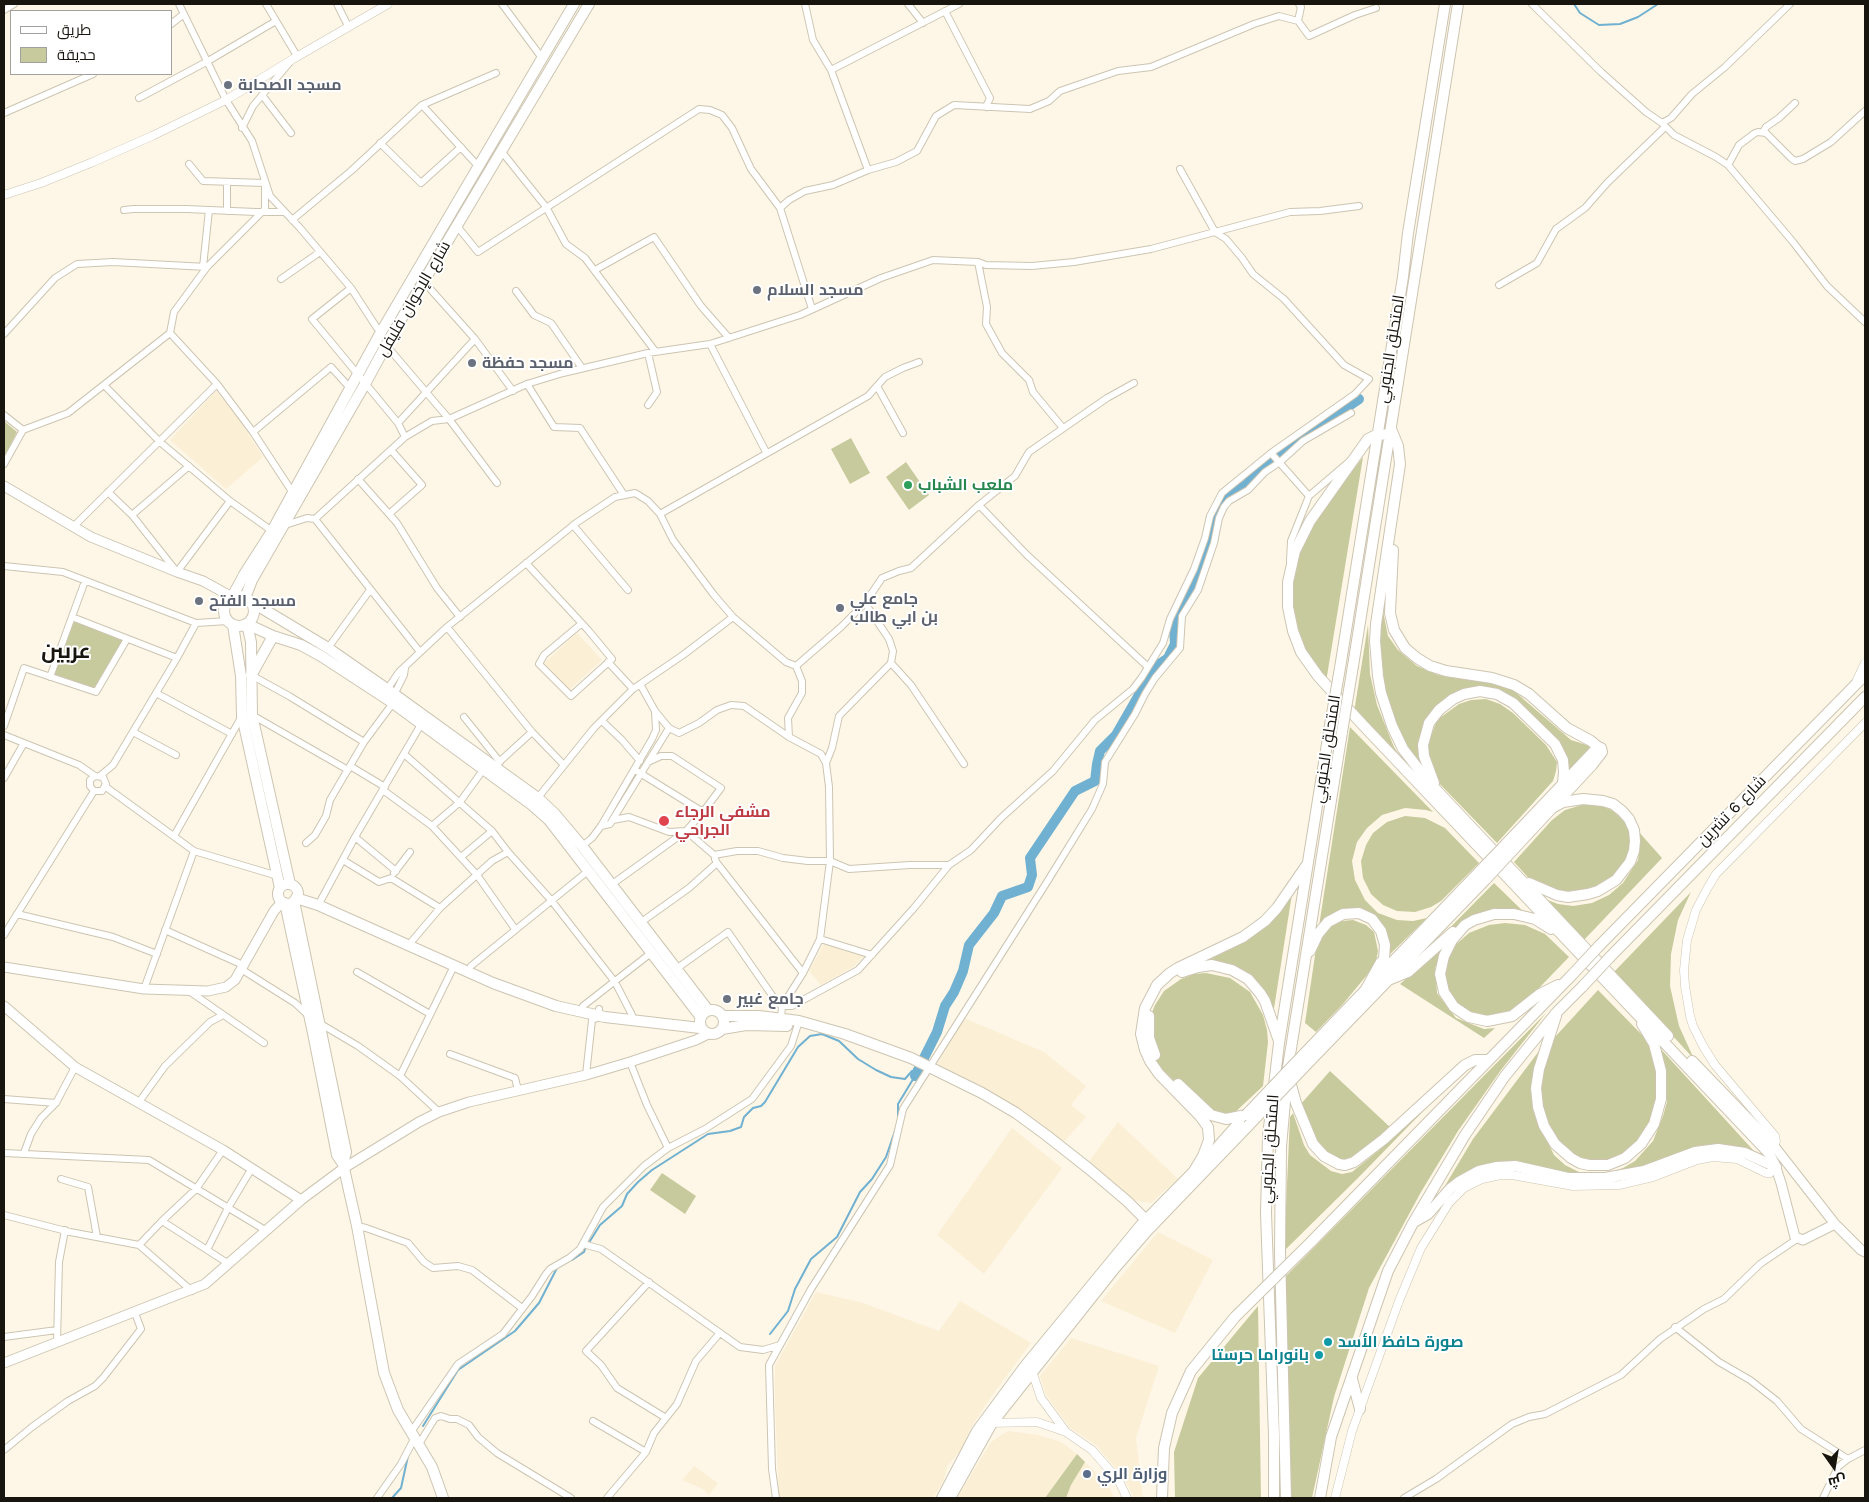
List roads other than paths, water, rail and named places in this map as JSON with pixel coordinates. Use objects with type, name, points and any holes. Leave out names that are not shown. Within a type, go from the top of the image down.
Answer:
[{"type":"main road","name":"شارع الإخوان فليفل","points":[[232,597],[272,531],[381,332],[574,4]]},
{"type":"main road","name":"شارع الإخوان فليفل","points":[[248,600],[252,580],[366,384],[388,341],[590,4]]},
{"type":"main road","name":"المتحلق الجنوبي","points":[[1274,1498],[1274,1436],[1266,1213],[1268,1136],[1280,1043],[1378,434],[1444,4]]},
{"type":"main road","name":"المتحلق الجنوبي","points":[[1286,1498],[1279,1203],[1281,1147],[1288,1067],[1458,4]]},
{"type":"main road","points":[[1835,1224],[1804,1240],[1793,1236],[1781,1182],[1771,1149],[1414,765],[1397,738],[1385,710],[1378,676],[1376,624],[1400,464],[1398,446],[1391,432],[1378,434],[1368,439],[1310,521],[1291,564],[1287,594],[1290,619],[1297,642],[1311,668],[1563,936],[1771,1149],[1792,1169],[1835,1224],[1865,1252]]},
{"type":"main road","points":[[4,486],[92,537],[202,581],[232,597],[248,600],[328,648],[389,697]]},
{"type":"main road","points":[[1146,1225],[1215,1155],[1246,1115],[1306,1059],[1510,847],[1554,807],[1602,752],[1602,749],[1567,728],[1529,694],[1514,685],[1492,678],[1438,669],[1417,658],[1405,648],[1394,630],[1390,613],[1393,550],[1391,524]]},
{"type":"main road","points":[[232,597],[225,605],[224,611],[230,623],[246,675]]},
{"type":"main road","points":[[230,623],[242,626],[247,624],[252,618],[254,612],[248,600]]},
{"type":"main road","points":[[247,624],[273,636],[301,645],[498,764],[535,801],[713,1034],[722,1029],[746,1025],[798,1024]]},
{"type":"main road","points":[[247,624],[252,642],[246,675],[247,715],[278,876],[289,896],[318,905],[461,965],[598,1012],[703,1022]]},
{"type":"main road","points":[[246,675],[273,636]]},
{"type":"main road","name":"شارع 6 تشرين","points":[[1162,1498],[1164,1448],[1172,1413],[1191,1371],[1236,1317],[1865,675]]},
{"type":"main road","points":[[1436,789],[1424,756],[1425,734],[1429,723],[1448,702],[1464,694],[1480,691],[1497,694],[1513,702],[1555,744],[1563,760],[1563,784]]},
{"type":"main road","name":"شارع 6 تشرين","points":[[1320,1498],[1330,1437],[1388,1271],[1413,1223],[1466,1135],[1505,1076],[1557,1012],[1865,697]]},
{"type":"main road","points":[[247,715],[289,896],[315,1021],[337,1155],[344,1166],[357,1226],[384,1373],[398,1410],[432,1467],[442,1498]]},
{"type":"main road","points":[[423,720],[483,770],[555,814],[582,846],[676,969],[703,1022]]},
{"type":"main road","points":[[1510,847],[1598,746]]},
{"type":"main road","points":[[1522,880],[1557,895],[1578,896],[1598,891],[1607,886],[1624,872],[1630,862],[1636,840],[1634,830],[1629,819],[1617,808],[1603,801],[1583,799],[1563,802],[1554,807]]},
{"type":"main road","points":[[1194,1171],[1209,1140],[1208,1127],[1200,1116],[1154,1068],[1145,1050],[1142,1034],[1142,1016],[1148,1000],[1157,985],[1179,970],[1234,942],[1258,927],[1278,908],[1308,863]]},
{"type":"main road","points":[[289,896],[321,900],[538,1000],[633,1021],[703,1022]]},
{"type":"main road","points":[[4,967],[144,989],[208,991],[226,987],[234,980],[274,911],[289,896]]},
{"type":"main road","points":[[1306,958],[1323,928],[1335,917],[1351,912],[1366,916],[1378,925],[1384,938],[1387,975]]},
{"type":"main road","points":[[1365,991],[1387,975],[1408,972],[1449,935],[1474,920],[1488,915],[1514,914],[1535,920],[1563,936]]},
{"type":"main road","points":[[1465,925],[1448,948],[1441,965],[1440,974],[1444,992],[1454,1007],[1461,1013],[1478,1020],[1504,1019],[1519,1012],[1546,990],[1567,979]]},
{"type":"main road","points":[[950,1498],[988,1422],[1024,1366],[1194,1171],[1248,1126],[1365,991],[1376,973],[1384,954]]},
{"type":"main road","points":[[1246,1115],[1226,1119],[1211,1115],[1164,1069],[1153,1051],[1149,1038],[1148,1025],[1153,1002],[1167,982],[1179,970],[1212,965],[1232,970],[1248,979],[1260,993],[1265,1001],[1280,1043]]},
{"type":"main road","points":[[1557,1012],[1537,1078],[1537,1097],[1541,1116],[1555,1144],[1571,1158],[1589,1165],[1608,1165],[1625,1158],[1641,1144],[1654,1124],[1661,1099],[1661,1071],[1656,1051],[1648,1033],[1628,1003]]},
{"type":"main road","points":[[4,1006],[75,1067],[223,1150],[301,1200]]},
{"type":"main road","points":[[4,1363],[192,1291],[205,1284],[265,1230],[344,1166],[439,1112],[469,1102],[630,1062],[696,1040],[703,1022],[718,1011],[724,1022],[722,1029]]},
{"type":"main road","points":[[722,1016],[759,1016],[781,1019],[845,1034],[909,1060],[1016,1113],[1127,1201],[1146,1225]]},
{"type":"main road","points":[[1288,1067],[1296,1103],[1314,1144],[1324,1156],[1345,1165],[1354,1162],[1384,1139],[1465,1065],[1475,1060],[1487,1060]]},
{"type":"main road","points":[[1413,1223],[1428,1214],[1450,1189],[1459,1182],[1479,1171],[1496,1167],[1515,1166],[1568,1178],[1604,1178],[1644,1171],[1695,1152],[1718,1149],[1745,1153],[1776,1167]]},
{"type":"main road","points":[[1781,1182],[1788,1180],[1792,1169]]},
{"type":"main road","points":[[942,1498],[977,1431],[988,1422],[1033,1374],[1112,1265]]},
{"type":"main road","points":[[1351,1377],[1360,1409]]},
{"type":"street","points":[[4,10],[14,4]]},
{"type":"street","points":[[179,4],[226,100],[242,128],[252,140],[270,196],[350,288],[381,332],[497,483]]},
{"type":"street","points":[[266,4],[295,57]]},
{"type":"street","points":[[337,4],[348,26]]},
{"type":"street","points":[[4,195],[41,183],[93,162],[226,100],[295,57],[388,4]]},
{"type":"street","points":[[502,4],[542,58]]},
{"type":"street","points":[[805,4],[813,40],[831,70],[868,170]]},
{"type":"street","points":[[908,4],[922,23]]},
{"type":"street","points":[[831,70],[959,4]]},
{"type":"street","points":[[1298,21],[1301,7],[1299,4]]},
{"type":"street","points":[[1532,4],[1601,72],[1646,112],[1674,135],[1716,156],[1728,165],[1793,242],[1827,286],[1865,322]]},
{"type":"street","points":[[1499,285],[1537,263],[1556,229],[1585,208],[1692,94],[1725,67],[1790,4]]},
{"type":"street","points":[[780,208],[789,200],[805,191],[833,185],[868,170],[896,162],[916,152],[936,116],[954,105],[1030,109],[1049,101],[1060,91],[1118,71],[1151,67],[1254,24],[1279,16],[1298,21],[1309,36],[1355,15],[1376,8]]},
{"type":"street","points":[[944,12],[990,98],[986,107]]},
{"type":"street","points":[[172,23],[184,14]]},
{"type":"street","points":[[139,98],[208,61],[276,20]]},
{"type":"street","points":[[242,128],[246,118],[262,95],[295,57]]},
{"type":"street","points":[[292,220],[351,171],[422,105],[496,73]]},
{"type":"street","points":[[4,113],[91,75]]},
{"type":"street","points":[[262,95],[291,133]]},
{"type":"street","points":[[1763,132],[1766,127],[1795,103]]},
{"type":"street","points":[[422,105],[478,166]]},
{"type":"street","points":[[458,226],[478,252],[699,109],[710,110],[722,115],[732,128],[751,170],[780,208],[812,310]]},
{"type":"street","points":[[1728,165],[1739,145],[1754,133],[1763,132],[1792,159],[1799,160],[1831,142],[1865,111]]},
{"type":"street","points":[[380,143],[421,183],[461,147]]},
{"type":"street","points":[[502,152],[546,208],[566,244],[585,258],[595,270],[651,352],[657,392],[648,405]]},
{"type":"street","points":[[189,164],[203,180],[265,183]]},
{"type":"street","points":[[676,969],[728,932],[776,1001],[782,1006],[792,1006],[858,970],[949,865],[971,850],[1001,818],[1053,771],[1095,720],[1133,688],[1162,644],[1170,619],[1194,569],[1215,503],[1222,493],[1271,453],[1355,394],[1369,379],[1344,365],[1296,311],[1253,274],[1226,240],[1215,232],[1180,168]]},
{"type":"street","points":[[227,182],[227,211]]},
{"type":"street","points":[[4,464],[23,430],[68,413],[170,333],[174,312],[205,267],[263,212],[266,204],[265,183]]},
{"type":"street","points":[[315,519],[405,437],[432,422],[449,419],[527,384],[582,368],[651,352],[710,344],[729,338],[812,310],[881,278],[933,260],[978,262],[986,265],[1032,266],[1074,262],[1151,249],[1290,212],[1320,211],[1359,206]]},
{"type":"street","points":[[124,210],[134,208],[283,212]]},
{"type":"street","points":[[205,267],[209,210]]},
{"type":"street","points":[[595,270],[654,237],[701,306],[729,338]]},
{"type":"street","points":[[281,279],[320,252]]},
{"type":"street","points":[[4,334],[55,278],[77,264],[113,262],[205,267]]},
{"type":"street","points":[[978,262],[988,307],[986,324],[1002,353],[1029,380],[1033,392],[1063,428]]},
{"type":"street","points":[[424,282],[475,339],[512,391]]},
{"type":"street","points":[[350,288],[312,319],[398,423],[405,437]]},
{"type":"street","points":[[516,291],[534,315],[551,323],[582,368]]},
{"type":"street","points":[[170,333],[217,384],[254,432],[293,493]]},
{"type":"street","points":[[398,423],[475,339]]},
{"type":"street","points":[[710,344],[766,452]]},
{"type":"street","points":[[660,514],[766,452],[868,396],[885,378],[919,362]]},
{"type":"street","points":[[254,432],[331,366],[350,388]]},
{"type":"street","points":[[796,666],[841,627],[865,603],[882,578],[911,568],[1015,476],[1029,452],[1106,398],[1134,383]]},
{"type":"street","points":[[73,527],[217,384]]},
{"type":"street","points":[[527,384],[554,426],[580,428],[624,495]]},
{"type":"street","points":[[104,385],[160,442],[230,501],[272,531]]},
{"type":"street","points":[[877,386],[903,433]]},
{"type":"street","points":[[776,1498],[772,1469],[769,1365],[810,1289],[890,1165],[903,1109],[1092,809],[1103,784],[1105,762],[1155,678],[1176,656],[1180,648],[1182,616],[1198,590],[1224,507],[1229,501],[1248,490],[1265,472],[1303,442],[1351,413]]},
{"type":"street","points":[[4,415],[23,430]]},
{"type":"street","points":[[389,514],[422,485],[391,450]]},
{"type":"street","points":[[1271,453],[1308,496]]},
{"type":"street","points":[[1291,564],[1289,555],[1291,541],[1308,496],[1356,456]]},
{"type":"street","points":[[132,515],[189,466]]},
{"type":"street","points":[[358,479],[405,534],[436,588],[460,617]]},
{"type":"street","points":[[108,492],[132,515],[177,572],[230,501]]},
{"type":"street","points":[[306,843],[315,835],[326,816],[330,800],[389,697],[404,675],[405,668],[447,627],[526,562],[573,525],[616,497],[624,495],[635,493],[648,501],[660,514],[673,540],[733,617],[786,662],[796,666],[802,681],[802,693],[788,718],[789,737]]},
{"type":"street","points":[[980,505],[1027,555],[1148,667]]},
{"type":"street","points":[[285,525],[307,518],[315,519],[420,652]]},
{"type":"street","points":[[573,525],[628,590]]},
{"type":"street","points":[[526,562],[581,624],[612,659],[571,696],[539,664],[544,655],[581,624]]},
{"type":"street","points":[[4,566],[63,572],[196,623],[230,623]]},
{"type":"street","points":[[50,677],[85,581]]},
{"type":"street","points":[[328,648],[370,590]]},
{"type":"street","points":[[826,763],[840,716],[891,663],[893,652],[889,639],[865,603]]},
{"type":"street","points":[[72,616],[177,658]]},
{"type":"street","points":[[535,801],[602,721],[633,689],[733,617]]},
{"type":"street","points":[[94,790],[90,783],[113,765],[196,623]]},
{"type":"street","points":[[447,627],[532,732],[564,765]]},
{"type":"street","points":[[4,726],[24,668],[96,692],[127,639]]},
{"type":"street","points":[[608,662],[633,689]]},
{"type":"street","points":[[891,663],[911,685],[964,764]]},
{"type":"street","points":[[1855,686],[1865,663]]},
{"type":"street","points":[[246,675],[289,696],[364,742]]},
{"type":"street","points":[[640,684],[655,711],[669,728],[679,732],[717,710],[731,705],[744,706],[789,737],[821,754],[826,763],[829,787],[830,861],[820,939],[803,973],[782,1006],[781,1019]]},
{"type":"street","points":[[1133,688],[1145,694]]},
{"type":"street","points":[[156,693],[232,734]]},
{"type":"street","points":[[582,846],[592,838],[640,761],[656,730],[655,711]]},
{"type":"street","points":[[174,836],[232,734],[247,715],[384,788],[432,826],[477,875],[515,929]]},
{"type":"street","points":[[464,717],[498,764],[532,732]]},
{"type":"street","points":[[321,900],[423,720]]},
{"type":"street","points":[[602,721],[640,761]]},
{"type":"street","points":[[1771,1149],[1776,1141],[1775,1136],[1718,1069],[1693,1026],[1685,986],[1688,940],[1699,903],[1716,874],[1865,723]]},
{"type":"street","points":[[600,826],[610,824],[613,820],[669,728]]},
{"type":"street","points":[[133,732],[176,755]]},
{"type":"street","points":[[4,735],[79,765],[105,779],[106,787],[194,851],[278,876]]},
{"type":"street","points":[[4,778],[24,743]]},
{"type":"street","points":[[404,754],[492,831],[551,900],[615,982],[632,1015]]},
{"type":"street","points":[[611,885],[686,831],[721,788],[672,756],[660,756],[649,762]]},
{"type":"street","points":[[432,826],[460,802],[483,770]]},
{"type":"street","points":[[635,770],[703,812]]},
{"type":"street","points":[[94,790],[102,791],[106,787]]},
{"type":"street","points":[[4,935],[94,790]]},
{"type":"street","points":[[613,820],[629,817],[670,832],[686,831],[714,856],[717,863],[803,973]]},
{"type":"street","points":[[461,857],[492,831]]},
{"type":"street","points":[[355,837],[396,870]]},
{"type":"street","points":[[144,989],[194,851]]},
{"type":"street","points":[[714,856],[737,851],[758,851],[783,858],[830,861],[849,869],[910,865],[949,865]]},
{"type":"street","points":[[343,860],[379,882],[391,878],[410,852]]},
{"type":"street","points":[[412,941],[440,908],[492,861],[508,852]]},
{"type":"street","points":[[640,923],[689,888],[717,863]]},
{"type":"street","points":[[400,1076],[430,1014],[461,965],[515,929],[588,871]]},
{"type":"street","points":[[391,878],[440,908]]},
{"type":"street","points":[[17,914],[113,937],[157,954]]},
{"type":"street","points":[[165,930],[242,967],[295,1002],[315,1021],[358,1046],[400,1076],[439,1112]]},
{"type":"street","points":[[820,939],[872,955]]},
{"type":"street","points":[[583,1006],[651,953]]},
{"type":"street","points":[[357,972],[430,1014]]},
{"type":"street","points":[[188,991],[264,1044]]},
{"type":"street","points":[[586,1074],[592,1020],[597,1018],[598,1012]]},
{"type":"street","points":[[138,1102],[164,1066],[210,1022],[223,1015]]},
{"type":"street","points":[[377,1498],[400,1464],[458,1364],[503,1334],[550,1270],[575,1254],[583,1244],[603,1207],[644,1166],[668,1148],[705,1129],[752,1099],[791,1046],[798,1024]]},
{"type":"street","points":[[450,1054],[515,1078],[518,1090]]},
{"type":"street","points":[[630,1062],[647,1105],[668,1148]]},
{"type":"street","points":[[24,1153],[31,1134],[41,1118],[56,1103],[75,1067]]},
{"type":"street","points":[[4,1099],[56,1103]]},
{"type":"street","points":[[139,1245],[196,1189],[223,1150]]},
{"type":"street","points":[[4,1153],[149,1160],[265,1230]]},
{"type":"street","points":[[1335,1498],[1352,1431],[1399,1301],[1421,1248],[1449,1203],[1460,1192],[1472,1183],[1486,1177],[1502,1175],[1512,1175],[1573,1186],[1619,1185],[1653,1177],[1697,1160],[1713,1157],[1737,1159],[1766,1173],[1770,1173],[1776,1167]]},
{"type":"street","points":[[208,1250],[228,1208],[252,1168]]},
{"type":"street","points":[[61,1179],[88,1187],[97,1237]]},
{"type":"street","points":[[4,1215],[139,1245],[192,1291]]},
{"type":"street","points":[[162,1221],[229,1264]]},
{"type":"street","points":[[357,1226],[408,1243],[424,1262],[433,1268],[458,1266],[472,1270],[522,1308]]},
{"type":"street","points":[[58,1343],[59,1262],[65,1230]]},
{"type":"street","points":[[1404,1498],[1436,1479],[1512,1424],[1529,1417],[1545,1414],[1621,1374],[1675,1327],[1724,1299],[1760,1264],[1797,1239]]},
{"type":"street","points":[[583,1244],[601,1249],[740,1347],[763,1350],[780,1345]]},
{"type":"street","points":[[649,1282],[586,1351],[601,1365],[617,1388],[666,1418]]},
{"type":"street","points":[[4,1450],[32,1426],[68,1401],[95,1386],[103,1378],[141,1329],[135,1313]]},
{"type":"street","points":[[1675,1327],[1719,1362],[1750,1380],[1777,1400],[1801,1429],[1848,1459]]},
{"type":"street","points":[[4,1337],[57,1330]]},
{"type":"street","points":[[607,1498],[646,1452],[654,1433],[677,1404],[696,1361],[719,1334]]},
{"type":"street","points":[[1024,1366],[1033,1374],[1041,1398],[1066,1432]]},
{"type":"street","points":[[414,1438],[435,1418],[441,1416],[457,1419],[468,1425],[478,1437],[497,1453],[571,1498]]},
{"type":"street","points":[[592,1421],[646,1452]]},
{"type":"street","points":[[988,1422],[1037,1422],[1066,1432],[1092,1450],[1119,1481],[1127,1498]]},
{"type":"street","points":[[1823,1498],[1838,1467],[1865,1450]]},
{"type":"waterway","points":[[1574,4],[1580,13],[1599,25],[1620,24],[1638,17],[1658,4]]},
{"type":"waterway","points":[[915,1076],[937,1032],[945,1006],[954,992],[963,971],[969,945],[994,913],[1002,896],[1028,887],[1032,875],[1030,858],[1075,791],[1095,781],[1100,751],[1116,735],[1155,667],[1168,658],[1175,644],[1174,628],[1177,614],[1182,603],[1192,591],[1207,551],[1214,520],[1221,503],[1246,485],[1260,470],[1302,435],[1318,427],[1359,399]]},
{"type":"waterway","points":[[590,1241],[600,1225],[622,1206],[627,1194],[652,1170],[708,1134],[730,1131],[741,1127],[744,1117],[753,1108],[761,1106],[765,1102],[798,1047],[810,1036],[822,1034],[839,1041],[858,1059],[891,1077],[905,1079],[912,1071],[917,1071]]},
{"type":"waterway","points":[[898,1119],[898,1104],[915,1076]]},
{"type":"waterway","points":[[770,1334],[788,1311],[795,1289],[811,1259],[837,1237],[860,1192],[872,1179],[886,1157],[896,1128]]},
{"type":"waterway","points":[[572,1260],[584,1252],[585,1249]]},
{"type":"waterway","points":[[423,1426],[458,1370],[515,1331],[539,1303],[557,1268]]},
{"type":"waterway","points":[[392,1498],[401,1488],[408,1456]]},
{"type":"place","name":"مسجد الصحابة","points":[[228,85]]},
{"type":"place","name":"مسجد السلام","points":[[757,290]]},
{"type":"place","name":"مسجد حفظة","points":[[472,363]]},
{"type":"place","name":"ملعب الشباب","points":[[908,485]]},
{"type":"place","name":"مسجد الفتح","points":[[199,601]]},
{"type":"place","name":"جامع علي بن ابي طالب","points":[[840,608]]},
{"type":"place","name":"مشفى الرجاء الجراحي","points":[[664,821]]},
{"type":"place","name":"جامع غبير","points":[[727,999]]},
{"type":"place","name":"صورة حافظ الأسد","points":[[1328,1342]]},
{"type":"place","name":"بانوراما حرستا","points":[[1319,1355]]},
{"type":"place","name":"وزارة الري","points":[[1087,1474]]},
{"type":"district","name":"عربين","points":[[66,652]]}]
